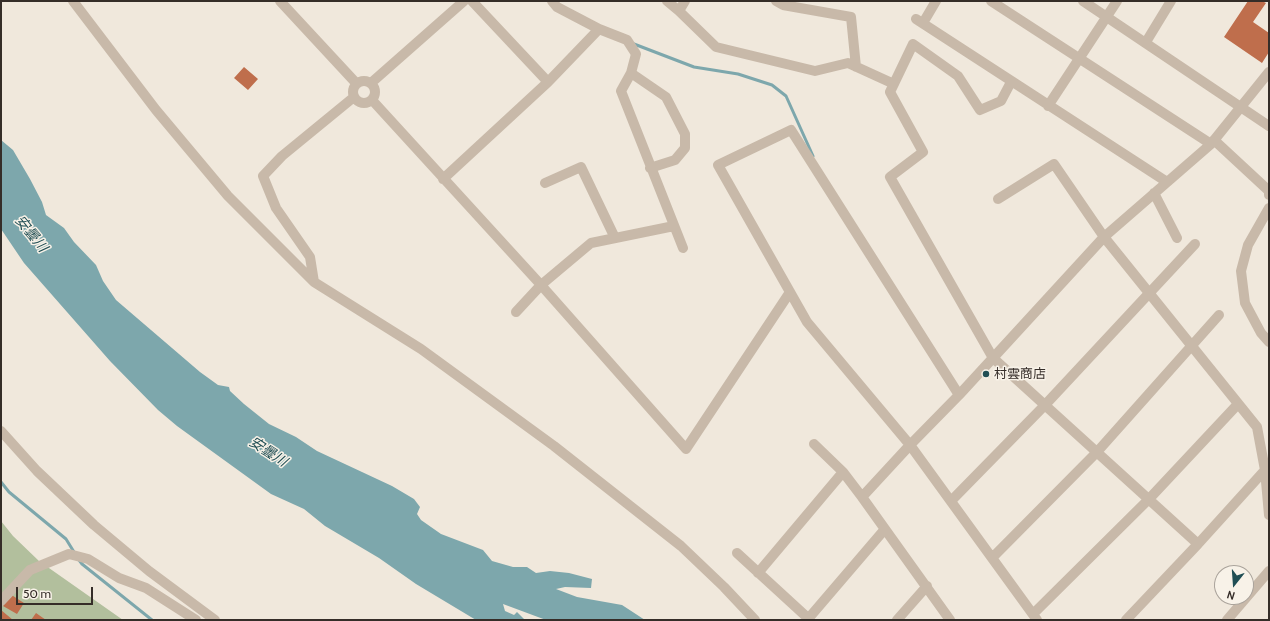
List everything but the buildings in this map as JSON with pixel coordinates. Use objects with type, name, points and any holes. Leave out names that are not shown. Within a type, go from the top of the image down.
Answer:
[{"type":"street","points":[[73,1],[156,110],[228,196],[314,282],[421,349],[554,446],[681,546],[724,586],[755,620]]},
{"type":"street","points":[[280,1],[356,83]]},
{"type":"street","points":[[371,83],[464,1]]},
{"type":"street","points":[[472,1],[548,82]]},
{"type":"street","points":[[552,1],[557,7],[627,40],[636,54],[631,73],[621,90],[650,168],[683,248]]},
{"type":"street","points":[[667,1],[716,47],[814,71],[848,63],[894,84]]},
{"type":"street","points":[[679,11],[685,1]]},
{"type":"street","points":[[776,1],[783,5],[851,17],[856,67]]},
{"type":"street","points":[[936,1],[920,21],[1011,82],[1167,182]]},
{"type":"street","points":[[991,1],[1079,59],[1213,142],[1269,191],[1269,195]]},
{"type":"street","points":[[1083,1],[1269,126]]},
{"type":"street","points":[[1048,106],[1108,17],[1117,1]]},
{"type":"street","points":[[1146,42],[1171,1]]},
{"type":"street","points":[[444,179],[548,82],[599,28]]},
{"type":"street","points":[[1011,82],[1001,101],[980,110],[958,76],[912,44],[890,92],[923,152],[890,177],[992,358],[1198,544]]},
{"type":"street","points":[[862,497],[959,395],[1104,237],[1213,142],[1269,72]]},
{"type":"street","points":[[631,73],[666,97],[685,134],[685,148],[675,160],[650,168]]},
{"type":"street","points":[[365,80],[371,83],[375,93],[372,100],[362,103],[354,97],[352,89],[356,83],[365,80]]},
{"type":"street","points":[[314,282],[310,257],[276,208],[263,176],[282,156],[354,97]]},
{"type":"street","points":[[372,100],[541,286],[686,449],[790,292]]},
{"type":"street","points":[[959,395],[791,130],[718,166],[807,322],[910,445],[1035,617],[1149,500],[1238,404]]},
{"type":"street","points":[[998,199],[1054,164],[1104,237],[1257,427],[1265,470],[1269,515]]},
{"type":"street","points":[[545,183],[581,167],[615,238]]},
{"type":"street","points":[[1154,193],[1177,238]]},
{"type":"street","points":[[1269,208],[1248,245],[1241,271],[1245,304],[1261,333],[1269,342]]},
{"type":"street","points":[[516,312],[541,286],[591,243],[674,226]]},
{"type":"street","points":[[950,501],[1045,406],[1194,244]]},
{"type":"street","points":[[992,558],[1096,452],[1219,315]]},
{"type":"street","points":[[1,431],[37,471],[94,525],[149,571],[215,620]]},
{"type":"street","points":[[814,444],[843,472],[927,586],[950,620]]},
{"type":"street","points":[[1126,620],[1265,470]]},
{"type":"street","points":[[758,572],[843,472]]},
{"type":"street","points":[[737,553],[809,619],[885,530]]},
{"type":"street","points":[[1,601],[30,570],[69,554],[88,559],[119,578],[146,588],[196,620]]},
{"type":"street","points":[[1227,620],[1269,571]]},
{"type":"street","points":[[897,620],[927,586]]},
{"type":"green space","points":[[1,521],[13,536],[39,561],[123,620],[1,620]]},
{"type":"water","name":"安曇川","points":[[1,140],[13,150],[42,202],[46,215],[64,228],[74,242],[96,265],[103,281],[116,300],[200,372],[218,385],[229,387],[230,391],[244,404],[269,424],[296,437],[317,451],[392,486],[414,499],[420,507],[417,514],[421,520],[441,534],[483,550],[492,561],[513,567],[527,567],[536,573],[550,571],[569,573],[592,579],[591,588],[565,587],[556,589],[577,597],[622,605],[645,620],[546,620],[503,604],[505,611],[514,615],[517,612],[525,620],[476,620],[416,584],[379,558],[325,526],[304,509],[271,494],[177,426],[158,410],[110,361],[24,263],[1,229]]},
{"type":"waterway","points":[[634,44],[694,67],[738,74],[772,85],[786,96],[813,156]]},
{"type":"waterway","points":[[1,482],[9,492],[66,539],[74,552]]},
{"type":"waterway","points":[[79,560],[152,620]]},
{"type":"place","name":"村雲商店","points":[[986,374]]}]
